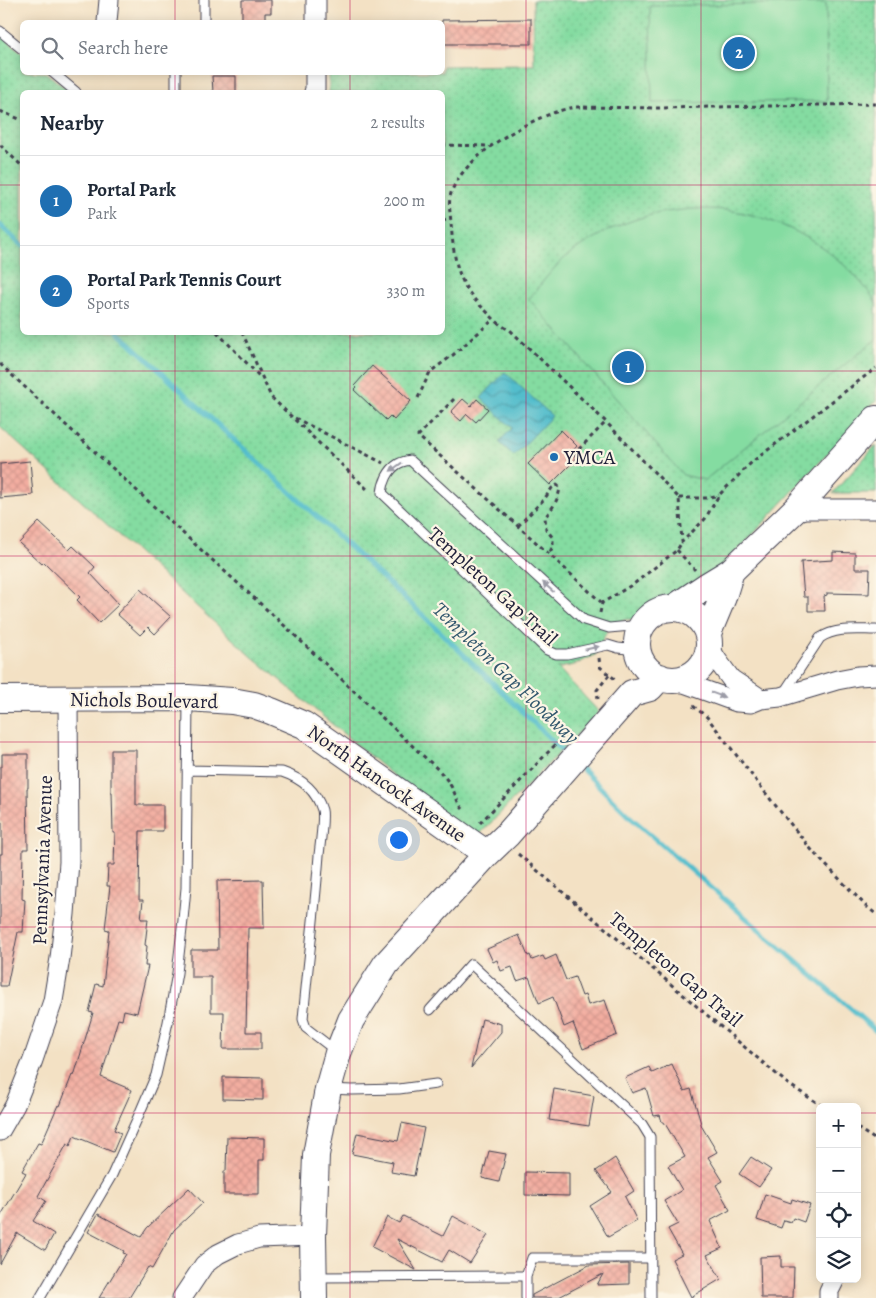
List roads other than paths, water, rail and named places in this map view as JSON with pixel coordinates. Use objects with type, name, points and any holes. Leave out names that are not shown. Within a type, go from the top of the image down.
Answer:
[{"type":"street","points":[[107,20],[109,0]]},
{"type":"street","points":[[316,0],[316,20]]},
{"type":"street","points":[[315,75],[315,90]]},
{"type":"street","name":"North Hancock Avenue","points":[[642,625],[653,613],[675,607],[731,571],[796,509],[876,419]]},
{"type":"street","points":[[796,509],[876,509]]},
{"type":"street","name":"North Hancock Avenue","points":[[314,1288],[313,1236],[316,1155],[328,1089],[350,1020],[386,964],[486,854],[510,842],[632,693],[650,688],[674,686],[695,673],[702,666],[707,657],[708,640],[731,571]]},
{"type":"street","points":[[675,607],[696,615],[703,623],[717,660],[731,679],[761,699]]},
{"type":"street","points":[[642,625],[636,641],[638,653],[644,666],[651,673],[674,686],[737,702],[752,703],[761,699],[780,698],[828,682],[858,676],[876,675]]},
{"type":"street","points":[[632,693],[631,671],[638,653]]},
{"type":"street","name":"Nichols Boulevard","points":[[0,699],[188,698],[232,701],[254,705],[285,716]]},
{"type":"street","name":"Pennsylvania Avenue","points":[[0,1131],[15,1105],[33,1060],[53,1001],[60,958],[66,914],[69,862],[68,699]]},
{"type":"street","name":"North Hancock Avenue","points":[[285,716],[319,734],[486,854]]},
{"type":"street","points":[[182,1298],[204,1265],[218,1254],[238,1244],[259,1238],[313,1236]]},
{"type":"street","points":[[828,1298],[828,1291],[833,1283]]},
{"type":"lane","points":[[204,0],[204,20]]},
{"type":"lane","points":[[0,31],[20,47]]},
{"type":"lane","points":[[56,75],[74,90]]},
{"type":"lane","points":[[176,75],[176,90]]},
{"type":"lane","points":[[638,653],[608,644],[567,654],[556,654],[547,650],[382,493],[383,483],[398,464],[410,460],[584,620],[609,628],[642,625]]},
{"type":"lane","points":[[780,698],[820,638],[828,632],[876,630]]},
{"type":"lane","points":[[40,1298],[112,1175],[156,1075],[175,983],[186,888],[188,698]]},
{"type":"lane","points":[[187,770],[282,772],[294,776],[314,794],[322,811],[315,905],[302,1019],[306,1028],[338,1053]]},
{"type":"lane","points":[[430,1010],[470,964],[642,1124],[650,1137],[651,1298]]},
{"type":"lane","points":[[328,1089],[399,1089],[436,1084]]},
{"type":"lane","points":[[526,1298],[526,1276],[532,1258],[651,1258]]},
{"type":"lane","points":[[314,1288],[526,1276]]},
{"type":"water","points":[[505,372],[552,416],[514,456],[499,442],[512,428],[481,398]]},
{"type":"waterway","name":"Templeton Gap Floodway","points":[[0,225],[20,244]]},
{"type":"waterway","name":"Templeton Gap Floodway","points":[[121,335],[428,620],[568,756]]},
{"type":"waterway","name":"Templeton Gap Floodway","points":[[578,765],[629,816],[876,1031]]},
{"type":"place","name":"Portal Park Tennis Court","points":[[739,53]]},
{"type":"place","name":"Portal Park","points":[[628,367]]},
{"type":"place","name":"YMCA","points":[[554,457]]}]
